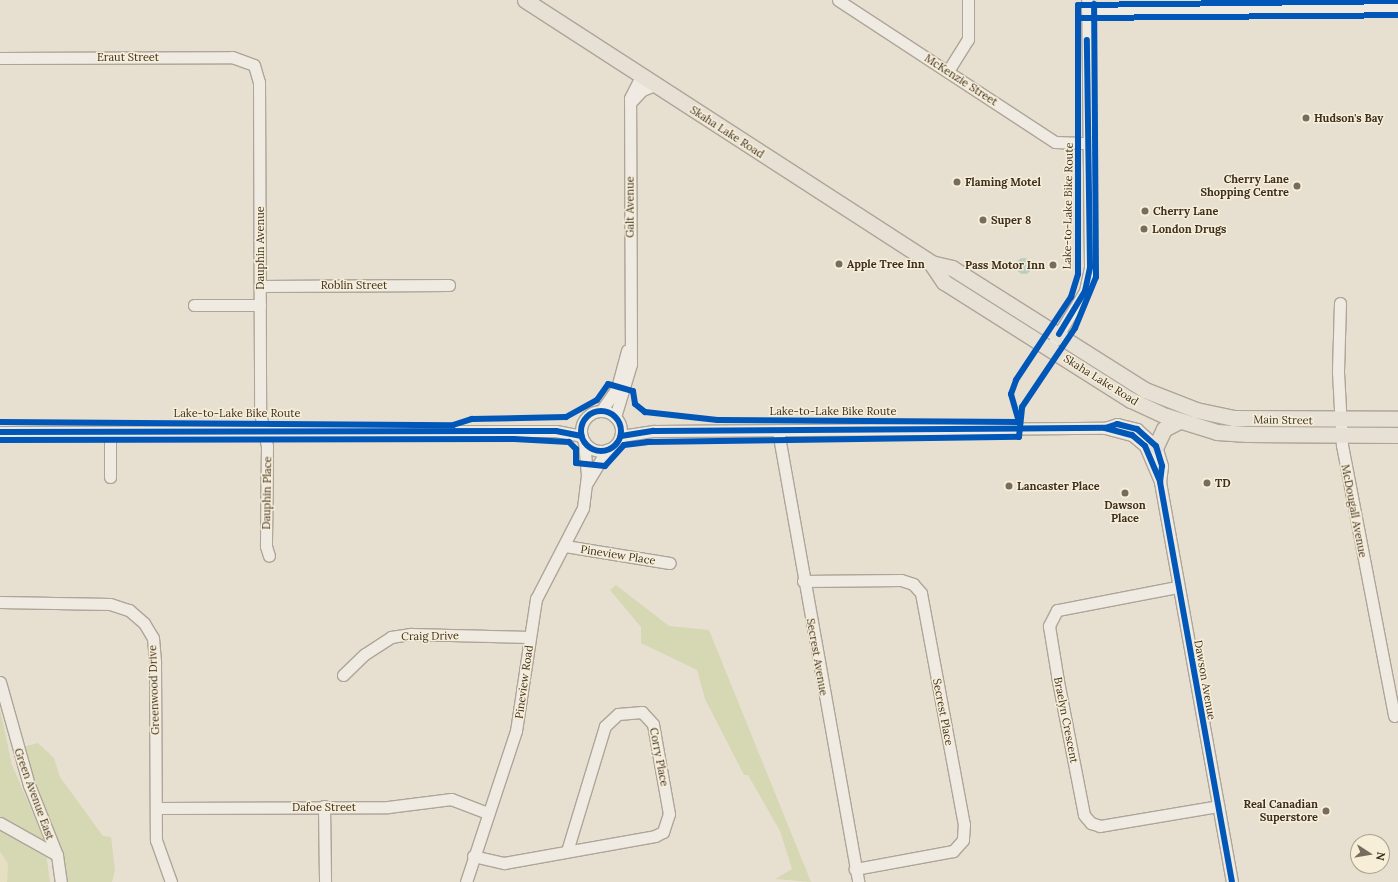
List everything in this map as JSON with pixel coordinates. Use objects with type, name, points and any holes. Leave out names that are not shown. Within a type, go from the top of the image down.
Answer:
[{"type":"main road","name":"Skaha Lake Road","points":[[525,0],[931,263],[952,268],[1059,334],[1145,390],[1170,401]]},
{"type":"main road","name":"Skaha Lake Road","points":[[931,263],[944,282],[1131,400],[1179,421]]},
{"type":"main road","name":"Main Street","points":[[1170,401],[1234,418],[1340,420],[1398,419]]},
{"type":"main road","name":"Main Street","points":[[1179,421],[1217,432],[1341,436],[1398,435]]},
{"type":"main road","points":[[1151,444],[1164,429],[1179,421]]},
{"type":"street","name":"McKenzie Street","points":[[838,0],[1055,142],[1088,143]]},
{"type":"street","points":[[948,71],[968,39],[968,0]]},
{"type":"street","points":[[1049,347],[1059,334],[1088,280],[1087,5],[1398,8]]},
{"type":"street","name":"Eraut Street","points":[[0,58],[232,57],[254,65]]},
{"type":"street","name":"Dauphin Avenue","points":[[254,65],[258,82],[262,432]]},
{"type":"street","name":"Galt Avenue","points":[[617,419],[631,364],[629,342],[630,103],[641,76]]},
{"type":"street","points":[[630,103],[642,90],[655,85]]},
{"type":"street","name":"Roblin Street","points":[[260,286],[449,285]]},
{"type":"street","name":"McDougall Avenue","points":[[1340,303],[1341,436],[1394,716]]},
{"type":"street","points":[[194,305],[260,305]]},
{"type":"street","name":"Galt Avenue","points":[[601,411],[617,388],[629,342]]},
{"type":"street","points":[[556,431],[584,421],[601,411],[617,419],[654,431]]},
{"type":"street","points":[[617,419],[621,436]]},
{"type":"street","points":[[583,439],[584,421]]},
{"type":"street","points":[[0,432],[556,431],[583,439],[592,448],[607,450],[621,436],[654,431],[1105,428],[1127,426],[1151,444]]},
{"type":"street","name":"Secrest Avenue","points":[[778,431],[803,581],[858,882]]},
{"type":"street","points":[[110,432],[110,477]]},
{"type":"street","name":"Dauphin Place","points":[[262,432],[267,446],[266,546],[269,556]]},
{"type":"street","name":"Pineview Road","points":[[466,882],[473,856],[520,717],[530,637],[539,590],[579,521],[586,486],[583,439]]},
{"type":"street","name":"Dawson Avenue","points":[[1151,444],[1162,466],[1160,482],[1177,587],[1232,882]]},
{"type":"street","name":"Pineview Road","points":[[586,486],[607,450]]},
{"type":"street","name":"Pineview Place","points":[[565,546],[670,563]]},
{"type":"street","name":"Secrest Place","points":[[803,581],[901,580],[913,584],[921,593],[963,816],[963,840],[953,851],[856,869]]},
{"type":"street","name":"Braelyn Crescent","points":[[1177,587],[1057,610],[1049,626],[1058,681],[1084,815],[1091,823],[1100,826],[1218,806]]},
{"type":"street","name":"Greenwood Drive","points":[[0,602],[110,604],[129,610],[144,624],[153,638],[155,663],[156,840],[171,882]]},
{"type":"street","name":"Craig Drive","points":[[343,676],[365,654],[391,637],[411,634],[530,637]]},
{"type":"street","name":"Green Avenue East","points":[[0,682],[29,785],[57,855],[61,882]]},
{"type":"street","name":"Corry Place","points":[[473,856],[504,863],[567,852],[655,836],[668,825],[653,724],[642,712],[618,714],[605,726],[567,852]]},
{"type":"street","name":"Dafoe Street","points":[[156,808],[324,806],[388,807],[451,799],[488,813]]},
{"type":"street","points":[[324,806],[325,882]]},
{"type":"street","points":[[0,823],[57,855]]},
{"type":"shaded area","points":[[1024,258],[1031,263],[1032,266],[1027,273],[1024,274],[1017,269],[1016,266],[1021,259]]},
{"type":"shaded area","points":[[0,851],[8,864],[7,882],[0,882]]},
{"type":"green space","points":[[616,585],[669,626],[709,630],[811,882],[775,879],[792,869],[780,831],[748,775],[744,775],[705,699],[697,670],[641,643],[641,627],[610,590]]},
{"type":"green space","points":[[0,709],[12,765],[44,839],[50,882],[7,882],[8,864],[0,851]]},
{"type":"green space","points":[[38,743],[54,758],[60,777],[103,836],[111,837],[115,870],[112,882],[66,882],[61,849],[34,787],[23,747]]},
{"type":"cycle path","name":"Lake-to-Lake Bike Route","points":[[0,422],[453,425],[472,419],[566,417],[597,400],[608,384],[633,391],[635,404],[645,412],[718,420],[1019,422],[1011,394],[1016,380],[1071,297],[1078,274],[1078,5],[1398,1]]},
{"type":"cycle path","points":[[0,440],[514,439],[569,442],[576,449],[576,463],[605,466],[624,445],[647,442],[1019,437],[1022,407],[1075,328],[1096,277],[1094,4]]},
{"type":"cycle path","points":[[1078,18],[1398,15]]},
{"type":"cycle path","points":[[1059,334],[1085,291],[1090,267],[1087,40]]},
{"type":"cycle path","points":[[597,411],[605,411],[612,414],[618,420],[621,431],[618,442],[612,448],[605,451],[597,451],[590,448],[584,442],[581,435],[581,427],[584,420],[590,414],[597,411]]},
{"type":"cycle path","points":[[621,436],[654,431],[1105,428],[1117,424],[1137,429],[1156,446],[1162,466],[1160,482]]},
{"type":"cycle path","points":[[1105,428],[1132,435],[1145,446],[1160,482],[1232,882]]},
{"type":"cycle path","points":[[0,432],[556,431],[582,436]]},
{"type":"place","name":"Hudson's Bay","points":[[1306,118]]},
{"type":"place","name":"Flaming Motel","points":[[957,182]]},
{"type":"place","name":"Cherry Lane Shopping Centre","points":[[1297,186]]},
{"type":"place","name":"Cherry Lane","points":[[1145,211]]},
{"type":"place","name":"Super 8","points":[[983,220]]},
{"type":"place","name":"London Drugs","points":[[1144,229]]},
{"type":"place","name":"Apple Tree Inn","points":[[839,264]]},
{"type":"place","name":"Pass Motor Inn","points":[[1053,265]]},
{"type":"place","name":"TD","points":[[1207,483]]},
{"type":"place","name":"Lancaster Place","points":[[1009,486]]},
{"type":"place","name":"Dawson Place","points":[[1125,493]]},
{"type":"place","name":"Real Canadian Superstore","points":[[1326,811]]}]
